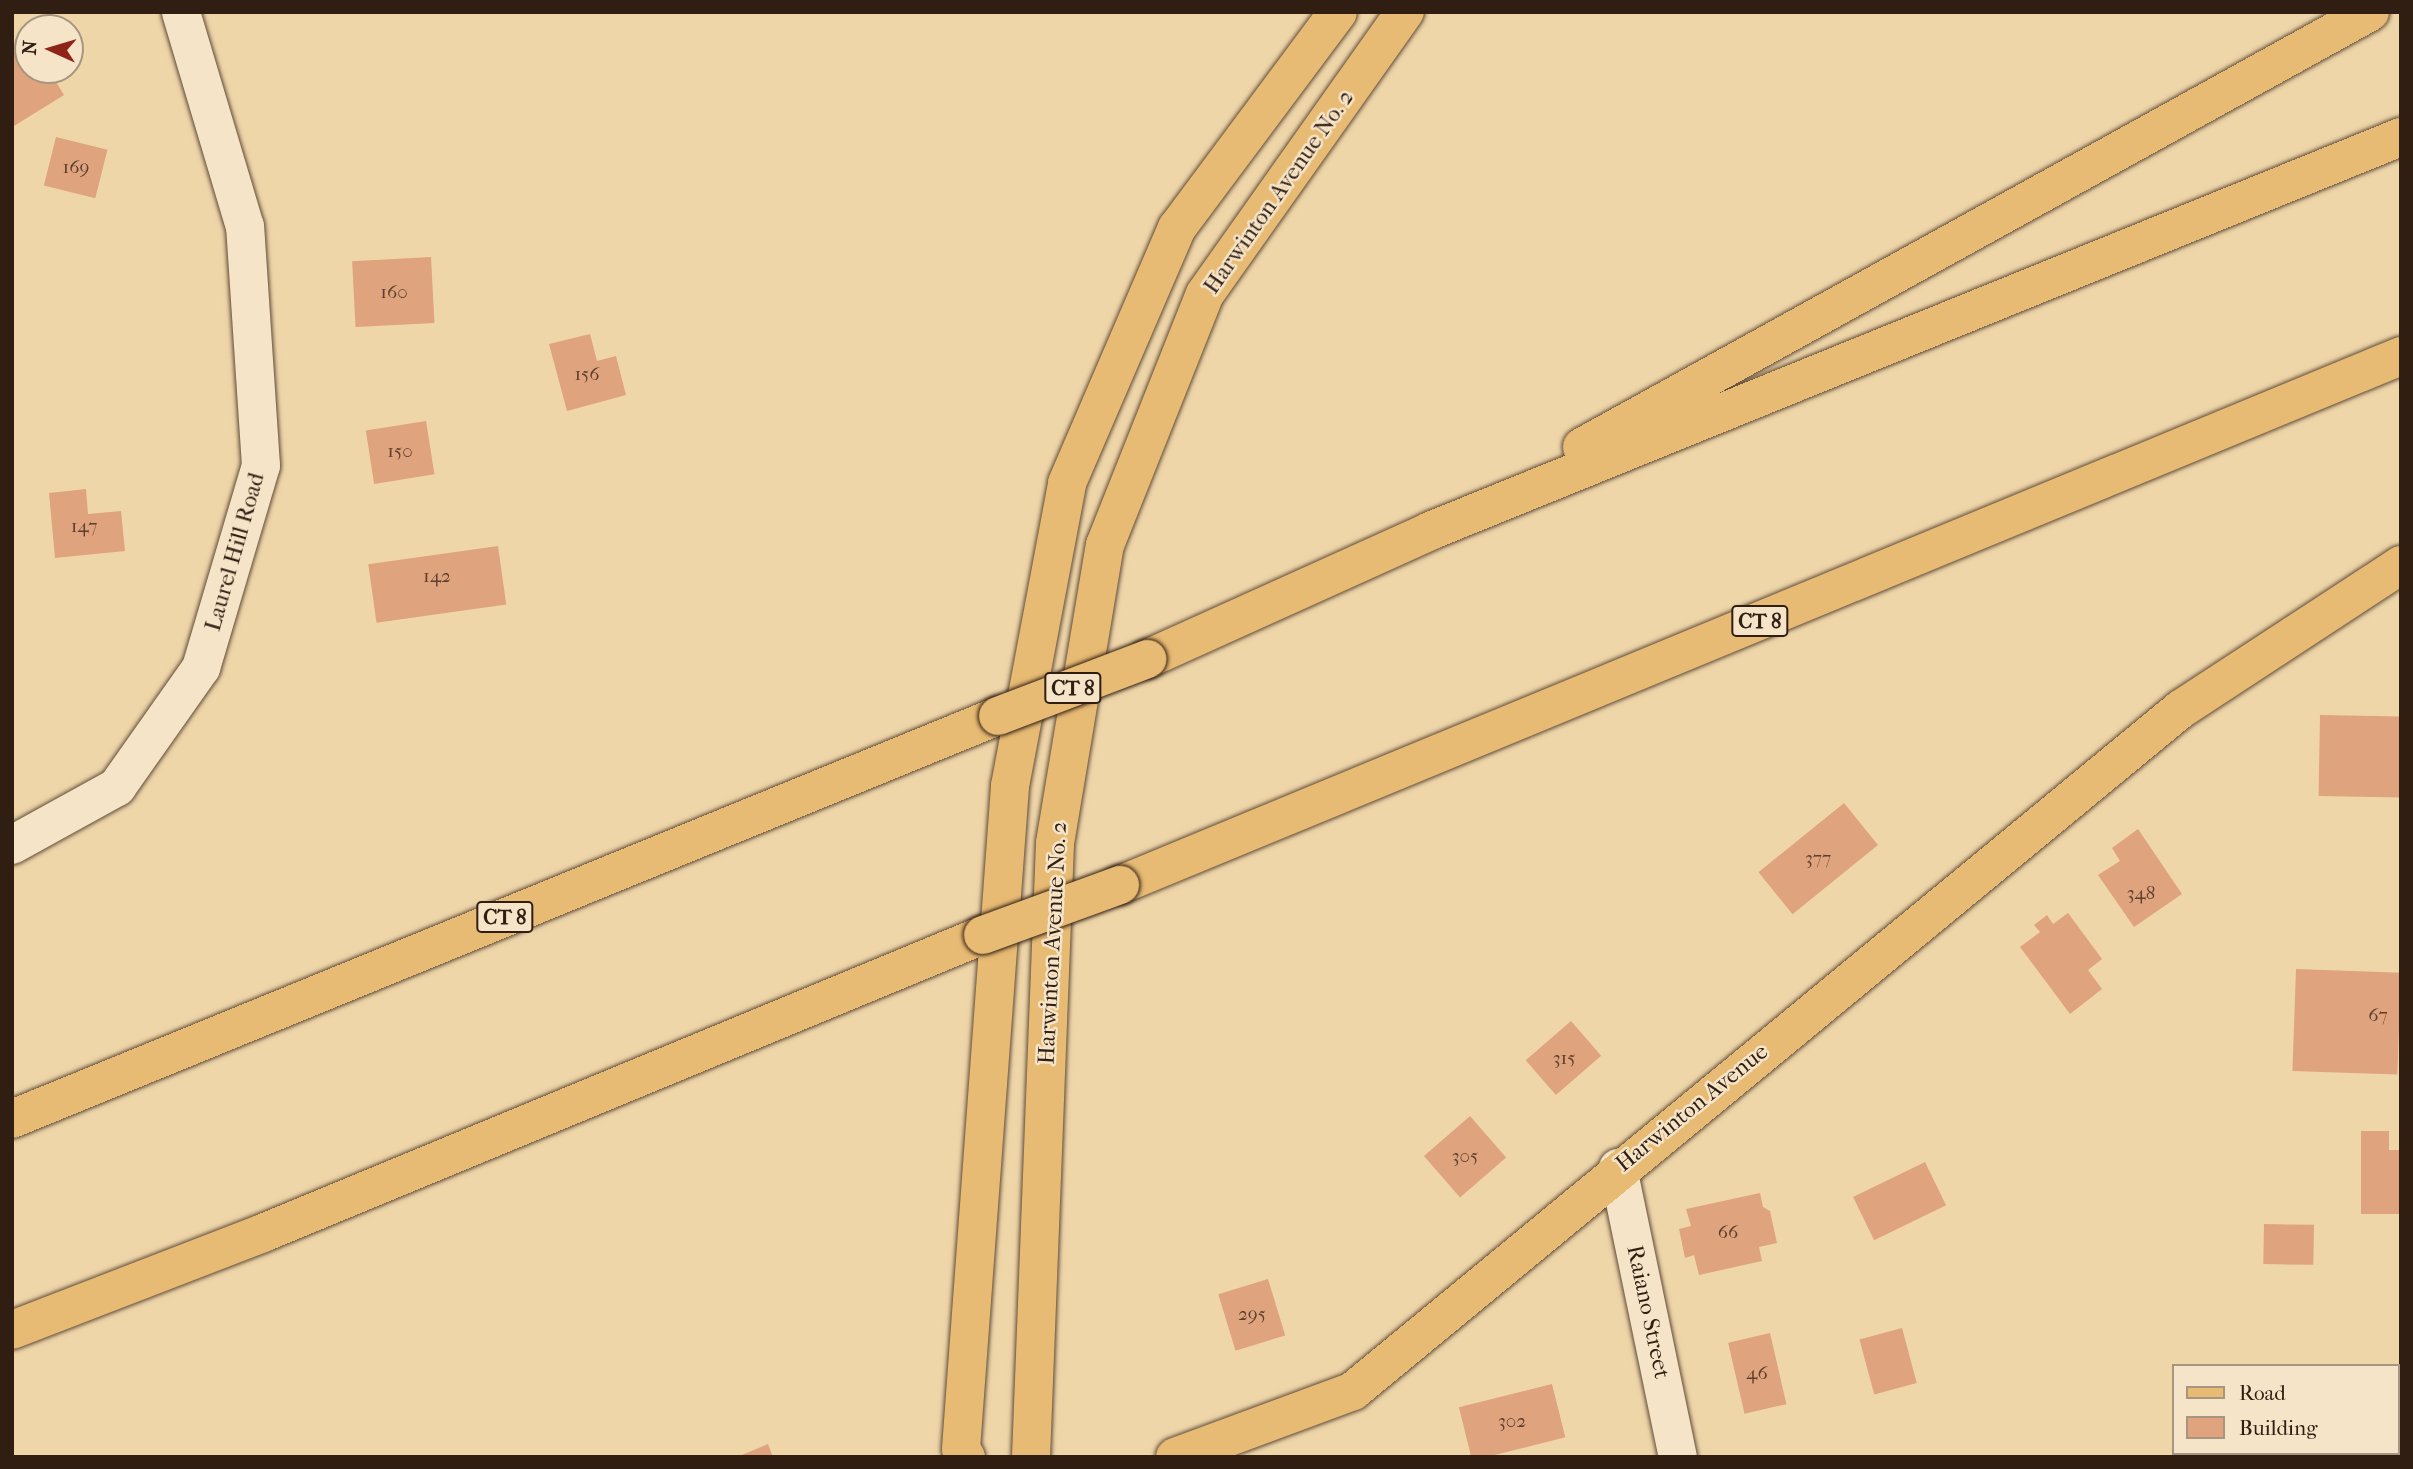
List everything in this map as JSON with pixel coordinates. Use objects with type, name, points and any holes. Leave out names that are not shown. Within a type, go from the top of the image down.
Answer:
[{"type":"main road","points":[[966,1457],[961,1450],[1010,786],[1067,483],[1177,228],[1338,12]]},
{"type":"main road","name":"Harwinton Avenue No. 2","points":[[1031,1457],[1055,843],[1105,545],[1205,294],[1405,12]]},
{"type":"main road","points":[[1430,531],[2370,12]]},
{"type":"main road","name":"CT 8","points":[[12,1119],[998,716],[1147,659],[1430,531],[2401,137]]},
{"type":"main road","name":"CT 8","points":[[12,1329],[264,1233],[983,935],[1120,885],[2401,356]]},
{"type":"main road","name":"Harwinton Avenue","points":[[1175,1457],[1353,1391],[1618,1168],[2181,709],[2401,565]]},
{"type":"street","name":"Laurel Hill Road","points":[[12,845],[117,787],[201,668],[261,466],[245,227],[181,12]]},
{"type":"street","name":"Raiano Street","points":[[1618,1168],[1678,1457]]},
{"type":"building","points":[[14,53],[14,84],[57,84],[64,95],[14,126],[12,54]]},
{"type":"building","points":[[56,137],[107,150],[95,198],[44,186]]},
{"type":"building","points":[[431,257],[434,323],[356,327],[352,261]]},
{"type":"building","points":[[590,334],[597,361],[616,356],[626,395],[567,411],[549,344]]},
{"type":"building","points":[[426,421],[434,474],[374,484],[366,431]]},
{"type":"building","points":[[86,489],[88,514],[121,511],[125,551],[55,558],[49,493]]},
{"type":"building","points":[[498,546],[506,604],[376,623],[368,564]]},
{"type":"building","points":[[2320,715],[2401,716],[2400,797],[2319,796]]},
{"type":"building","points":[[1844,803],[1878,845],[1792,914],[1759,872]]},
{"type":"building","points":[[2138,829],[2182,894],[2134,927],[2098,875],[2120,861],[2112,848]]},
{"type":"building","points":[[2068,913],[2102,959],[2088,970],[2102,989],[2070,1014],[2020,947],[2040,932],[2034,925],[2047,915],[2053,924]]},
{"type":"building","points":[[2296,969],[2401,973],[2397,1075],[2292,1071]]},
{"type":"building","points":[[1571,1021],[1601,1056],[1556,1095],[1526,1060]]},
{"type":"building","points":[[1470,1116],[1506,1158],[1460,1198],[1424,1156]]},
{"type":"building","points":[[2361,1131],[2389,1131],[2389,1150],[2401,1150],[2401,1214],[2361,1214]]},
{"type":"building","points":[[1925,1162],[1946,1205],[1874,1240],[1853,1197]]},
{"type":"building","points":[[1760,1193],[1763,1207],[1770,1211],[1777,1243],[1759,1247],[1762,1261],[1699,1275],[1694,1255],[1685,1258],[1679,1229],[1691,1226],[1686,1209]]},
{"type":"building","points":[[2264,1224],[2314,1225],[2313,1265],[2263,1264]]},
{"type":"building","points":[[1268,1279],[1285,1335],[1236,1351],[1218,1294]]},
{"type":"building","points":[[1902,1328],[1917,1383],[1874,1394],[1859,1339]]},
{"type":"building","points":[[1770,1333],[1786,1404],[1745,1414],[1728,1343]]},
{"type":"building","points":[[1552,1384],[1565,1437],[1487,1457],[1471,1457],[1459,1407]]},
{"type":"building","points":[[768,1444],[773,1457],[737,1457]]}]
